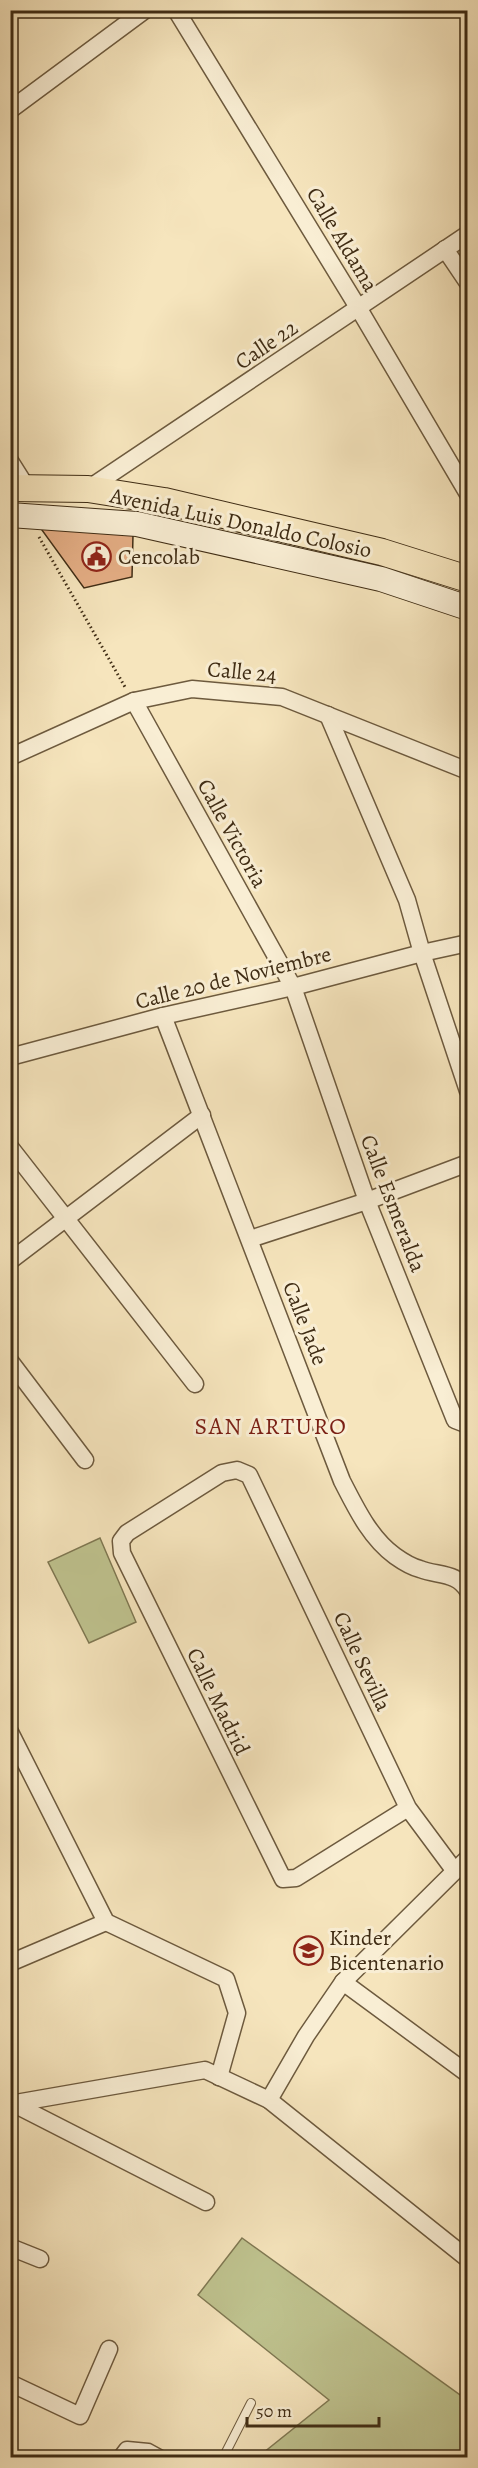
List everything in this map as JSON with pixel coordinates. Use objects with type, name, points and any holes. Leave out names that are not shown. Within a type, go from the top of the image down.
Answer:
[{"type":"main road","name":"Avenida Luis Donaldo Colosio","points":[[19,488],[88,489],[164,501],[382,552],[468,579]]},
{"type":"main road","name":"Avenida Luis Donaldo Colosio","points":[[16,518],[137,524],[381,579],[468,608]]},
{"type":"street","points":[[10,110],[145,10]]},
{"type":"street","name":"Calle Aldama","points":[[177,10],[359,309],[468,494]]},
{"type":"street","name":"Calle 22","points":[[88,489],[468,234]]},
{"type":"street","points":[[446,249],[468,283]]},
{"type":"street","points":[[10,461],[19,488]]},
{"type":"street","name":"Calle 24","points":[[10,757],[134,702],[192,689],[282,697],[468,771]]},
{"type":"street","name":"Calle Victoria","points":[[134,702],[293,987]]},
{"type":"street","points":[[328,715],[407,900],[422,953],[467,1086]]},
{"type":"street","name":"Calle 20 de Noviembre","points":[[10,1057],[163,1016],[293,987],[468,943]]},
{"type":"street","name":"Calle Esmeralda","points":[[293,987],[367,1201],[455,1420],[468,1425]]},
{"type":"street","name":"Calle Jade","points":[[163,1016],[342,1481],[364,1524],[394,1556],[420,1569],[446,1574],[463,1582],[468,1592]]},
{"type":"street","points":[[10,1261],[202,1115]]},
{"type":"street","points":[[10,1148],[195,1384]]},
{"type":"street","points":[[250,1239],[367,1201],[468,1163]]},
{"type":"street","points":[[10,1361],[85,1460]]},
{"type":"street","name":"Calle Sevilla","points":[[121,1540],[127,1533],[222,1473],[237,1470],[249,1475],[408,1808],[454,1870]]},
{"type":"street","name":"Calle Madrid","points":[[121,1540],[122,1553],[283,1879],[296,1878],[408,1808]]},
{"type":"street","points":[[10,1732],[106,1922],[226,1979],[237,2013],[212,2074]]},
{"type":"street","points":[[269,2100],[306,2036],[343,1982],[468,1858]]},
{"type":"street","points":[[10,1963],[106,1922]]},
{"type":"street","points":[[343,1982],[468,2074]]},
{"type":"street","points":[[12,2104],[212,2074],[269,2100],[468,2259]]},
{"type":"street","points":[[12,2104],[206,2202]]},
{"type":"street","points":[[10,2247],[39,2259]]},
{"type":"street","points":[[10,2383],[80,2416],[109,2349]]},
{"type":"street","points":[[120,2457],[128,2450],[148,2452],[159,2457]]},
{"type":"lane","points":[[217,2457],[225,2454],[251,2403]]},
{"type":"path","points":[[16,518],[134,702]]},
{"type":"green space","points":[[100,1538],[136,1622],[89,1643],[48,1562]]},
{"type":"green space","points":[[242,2238],[467,2400],[467,2457],[258,2457],[329,2400],[198,2295]]},
{"type":"building","name":"Cencolab","points":[[39,526],[133,535],[132,577],[84,588]]},
{"type":"place","name":"Cencolab","points":[[97,556]]},
{"type":"place","name":"Kinder Bicentenario","points":[[308,1950]]},
{"type":"district","name":"SAN ARTURO","points":[[271,1426]]}]
